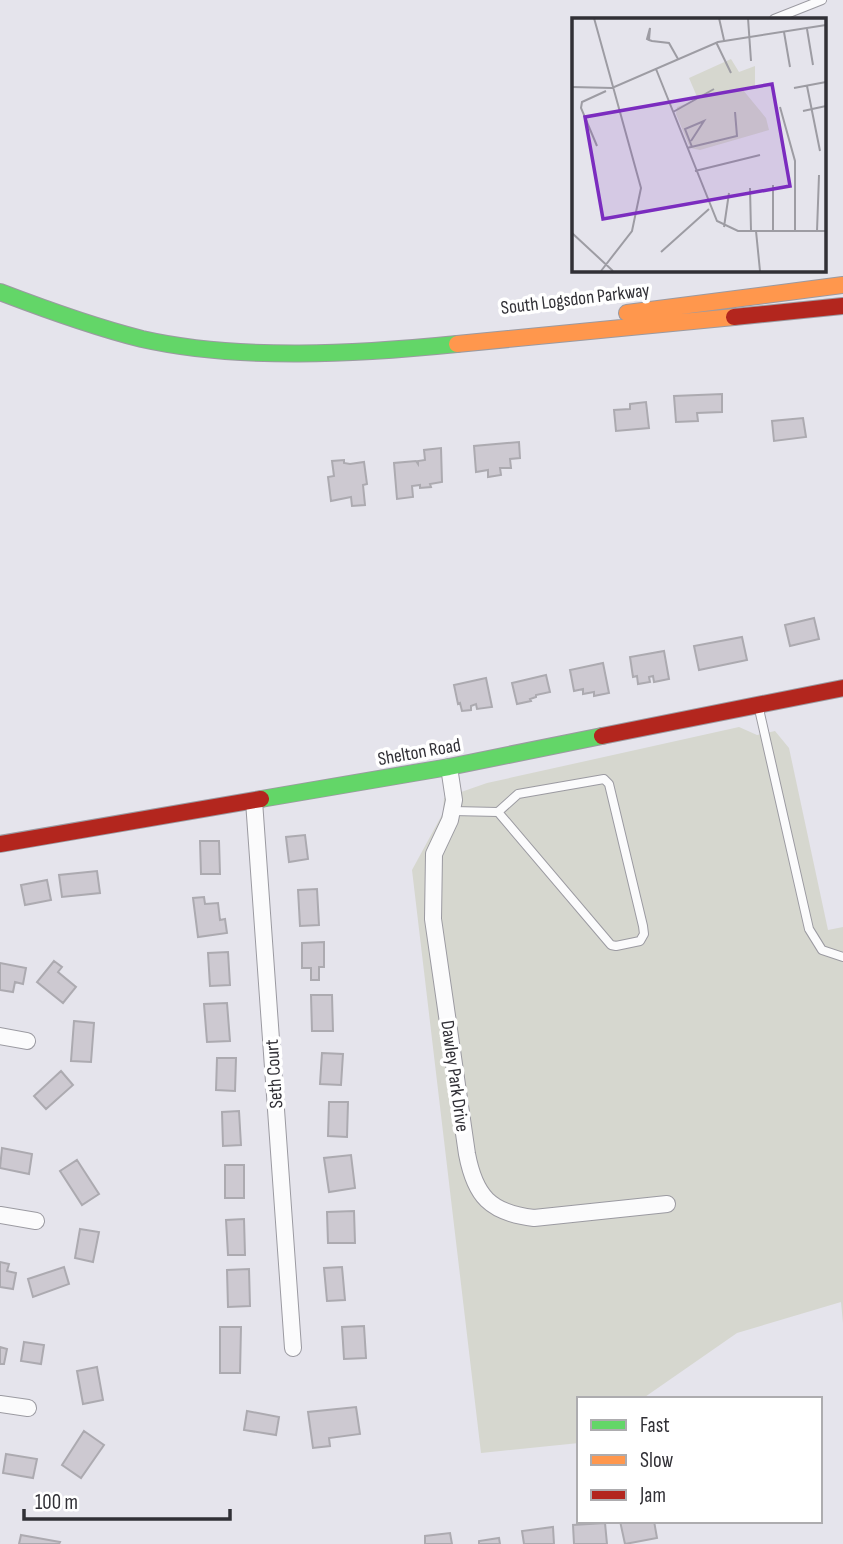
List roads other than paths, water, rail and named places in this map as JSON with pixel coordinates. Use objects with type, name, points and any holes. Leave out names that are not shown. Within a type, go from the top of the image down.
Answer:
[{"type":"main road","name":"South Logsdon Parkway","points":[[354,351],[440,336],[843,285]]},
{"type":"main road","name":"South Logsdon Parkway","points":[[0,292],[95,327],[191,347],[265,354],[441,346],[843,306]]},
{"type":"main road","name":"Shelton Road","points":[[0,844],[449,767],[843,688]]},
{"type":"street","name":"Dawley Park Drive","points":[[449,767],[453,811],[434,854],[433,919],[467,1154],[475,1186],[488,1202],[520,1217],[534,1218],[667,1203]]},
{"type":"street","name":"Seth Court","points":[[254,801],[293,1348]]},
{"type":"street","points":[[0,1036],[27,1041]]},
{"type":"street","points":[[0,1215],[36,1221]]},
{"type":"street","points":[[0,1404],[28,1408]]},
{"type":"lane","points":[[777,18],[822,0]]},
{"type":"lane","points":[[758,706],[809,929],[822,950],[843,957]]},
{"type":"lane","points":[[453,811],[498,812],[517,794],[604,779],[609,784],[643,926],[644,934],[640,942],[611,945],[498,812]]}]
